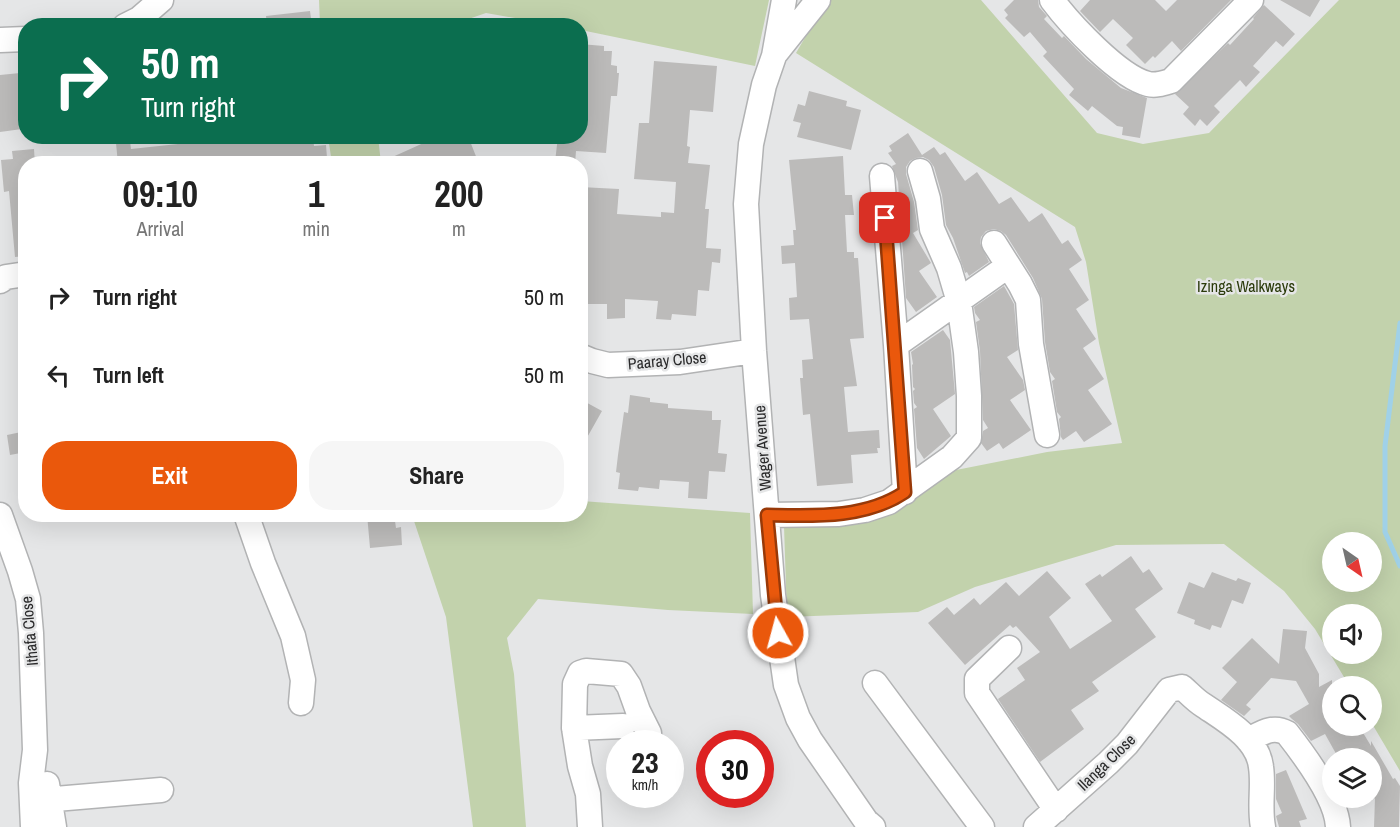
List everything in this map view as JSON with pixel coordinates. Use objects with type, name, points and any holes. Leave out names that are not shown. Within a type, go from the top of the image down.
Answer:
[{"type":"street","points":[[140,18],[161,0]]},
{"type":"street","name":"Wager Avenue","points":[[784,0],[774,56],[757,114],[747,174],[746,233],[773,595],[786,685],[798,718],[810,740],[869,825]]},
{"type":"street","name":"Wager Avenue","points":[[774,56],[818,0]]},
{"type":"street","points":[[1052,0],[1098,50],[1131,76],[1148,84],[1171,81],[1251,0]]},
{"type":"street","points":[[0,40],[18,39]]},
{"type":"street","points":[[767,515],[802,516],[865,510],[889,502],[952,457],[969,438],[967,363],[959,302],[949,268],[932,229],[928,200],[920,171]]},
{"type":"street","points":[[882,176],[905,492]]},
{"type":"street","points":[[994,243],[1028,300],[1031,344],[1047,435]]},
{"type":"street","points":[[896,345],[1008,266]]},
{"type":"street","name":"Paaray Close","points":[[588,359],[608,365],[680,362],[754,351]]},
{"type":"street","name":"Ithafa Close","points":[[0,515],[28,599],[32,633],[35,750],[46,782],[33,827]]},
{"type":"street","points":[[249,522],[262,563],[293,636],[303,680],[301,703]]},
{"type":"street","points":[[1009,648],[977,679],[978,693],[1056,810]]},
{"type":"street","points":[[590,827],[588,794],[580,766],[574,728],[577,677],[586,671],[621,674],[648,730]]},
{"type":"street","points":[[875,683],[982,827]]},
{"type":"street","name":"Ilanga Close","points":[[1036,827],[1127,744],[1169,690],[1182,687],[1248,740]]},
{"type":"street","points":[[574,728],[623,726]]},
{"type":"street","points":[[1263,827],[1260,799],[1262,768],[1260,759],[1248,740],[1272,729],[1287,733],[1335,807],[1338,827]]},
{"type":"street","points":[[41,800],[161,790]]},
{"type":"street","name":"Ithafa Close","points":[[41,800],[54,827]]},
{"type":"green space","points":[[319,0],[769,0],[755,66],[588,31],[588,18],[515,18],[486,13],[471,18],[320,18]]},
{"type":"green space","name":"Izinga Walkways","points":[[827,0],[981,0],[1097,133],[1143,144],[1209,133],[1339,0],[1400,0],[1400,771],[1379,736],[1382,736],[1382,676],[1343,676],[1336,664],[1382,664],[1382,604],[1322,604],[1322,641],[1284,591],[1224,544],[1116,545],[975,587],[918,612],[787,617],[784,526],[873,521],[951,471],[1047,452],[1122,443],[1099,343],[1086,262],[1075,227],[796,53]]},
{"type":"green space","points":[[329,144],[379,144],[380,156],[331,156]]},
{"type":"green space","points":[[588,501],[750,513],[753,614],[668,610],[538,599],[507,638],[514,674],[526,827],[473,827],[446,617],[414,522],[588,522]]},
{"type":"building","points":[[1014,0],[1038,0],[1039,7],[1047,16],[1044,19],[1062,38],[1064,36],[1086,59],[1121,88],[1147,98],[1140,138],[1122,135],[1123,127],[1117,126],[1092,106],[1088,111],[1069,95],[1074,89],[1043,56],[1047,52],[1030,32],[1024,37],[1005,18],[1008,15],[1004,10]]},
{"type":"building","points":[[1090,0],[1155,0],[1166,11],[1177,0],[1231,0],[1181,51],[1172,41],[1155,58],[1153,56],[1145,64],[1126,45],[1133,38],[1113,19],[1100,32],[1080,11]]},
{"type":"building","points":[[1280,0],[1320,0],[1310,17]]},
{"type":"building","points":[[1264,5],[1295,34],[1283,47],[1276,41],[1253,66],[1260,72],[1246,87],[1240,80],[1214,106],[1220,112],[1207,126],[1200,119],[1195,126],[1183,114],[1189,107],[1175,94],[1228,43],[1230,45]]},
{"type":"building","points":[[310,11],[311,18],[266,18],[266,16]]},
{"type":"building","points":[[588,45],[604,46],[604,51],[612,51],[611,65],[617,66],[617,73],[619,73],[617,96],[611,96],[606,153],[576,151],[576,156],[556,156],[557,144],[588,144]]},
{"type":"building","points":[[654,61],[717,66],[713,112],[690,110],[687,146],[690,147],[688,163],[710,165],[705,209],[709,209],[706,248],[721,249],[720,263],[712,262],[709,291],[698,290],[696,316],[672,314],[671,320],[656,319],[658,301],[625,299],[625,318],[607,319],[607,304],[588,304],[588,187],[619,189],[617,214],[661,217],[661,212],[674,213],[676,182],[634,179],[639,123],[649,123]]},
{"type":"building","points":[[18,73],[18,130],[0,132],[0,75]]},
{"type":"building","points":[[809,91],[847,101],[846,106],[861,110],[851,150],[797,137],[801,123],[793,121],[798,104],[805,106]]},
{"type":"building","points":[[908,133],[922,155],[934,147],[940,155],[945,152],[965,181],[977,172],[999,204],[1011,197],[1029,222],[1042,213],[1062,244],[1068,240],[1082,260],[1069,269],[1089,300],[1076,309],[1096,339],[1083,348],[1104,379],[1088,390],[1112,424],[1084,442],[1076,431],[1063,440],[1061,437],[1059,419],[1061,417],[1057,412],[1052,381],[1055,379],[1050,372],[1045,342],[1042,299],[1033,278],[1006,235],[994,229],[986,231],[980,243],[989,262],[969,276],[967,272],[965,273],[946,225],[942,195],[934,167],[929,160],[923,157],[910,161],[906,167],[906,174],[914,202],[918,230],[913,233],[931,263],[919,271],[937,297],[916,312],[906,298],[898,182],[892,166],[896,164],[888,153],[892,151],[889,146]]},
{"type":"building","points":[[116,144],[130,144],[131,149],[178,144],[314,144],[314,146],[326,145],[327,156],[117,156]]},
{"type":"building","points":[[421,144],[471,144],[476,156],[395,156]]},
{"type":"building","points":[[34,149],[34,156],[18,156],[18,257],[15,257],[9,191],[4,192],[1,160],[13,159],[12,151]]},
{"type":"building","points":[[843,156],[845,195],[852,195],[854,215],[845,215],[847,252],[854,252],[854,258],[858,258],[864,338],[850,339],[857,386],[844,387],[848,432],[879,430],[880,448],[877,448],[878,453],[851,455],[853,483],[817,486],[810,414],[803,415],[800,378],[803,378],[802,360],[813,359],[809,319],[790,320],[789,298],[797,297],[795,263],[782,264],[781,246],[794,245],[793,230],[796,230],[789,160]]},
{"type":"building","points":[[1004,286],[1014,304],[1018,350],[1007,357],[1023,380],[1025,390],[1010,400],[1031,430],[1003,449],[999,443],[987,451],[981,443],[983,431],[988,428],[983,420],[980,351],[976,322],[980,320],[974,307]]},
{"type":"building","points":[[943,330],[950,340],[955,394],[933,409],[951,436],[924,459],[917,448],[914,409],[917,407],[914,403],[913,391],[915,389],[911,352]]},
{"type":"building","points":[[630,395],[650,398],[650,402],[668,404],[668,408],[712,411],[712,420],[721,420],[718,453],[727,454],[725,472],[709,471],[707,499],[688,498],[689,482],[660,480],[659,489],[639,487],[638,491],[618,489],[620,473],[616,472],[618,455],[624,412],[628,413]]},
{"type":"building","points":[[588,403],[602,411],[588,436]]},
{"type":"building","points":[[18,433],[18,454],[10,455],[7,435]]},
{"type":"building","points":[[368,522],[395,522],[396,528],[401,527],[402,545],[370,548]]},
{"type":"building","points":[[1131,556],[1143,573],[1149,569],[1163,589],[1135,609],[1156,637],[1092,682],[1099,691],[1071,710],[1084,729],[1040,762],[998,699],[1025,680],[1017,668],[1040,652],[1016,626],[1013,628],[1010,625],[965,665],[928,623],[947,607],[954,615],[974,598],[980,605],[1006,582],[1019,596],[1047,571],[1071,598],[1049,617],[1070,649],[1112,621],[1085,584],[1100,574],[1102,577]]},
{"type":"building","points":[[1212,572],[1236,581],[1238,578],[1251,583],[1243,604],[1232,600],[1221,628],[1212,625],[1210,630],[1194,624],[1195,620],[1177,613],[1189,582],[1204,588]]},
{"type":"building","points":[[1283,629],[1307,631],[1305,648],[1319,674],[1319,687],[1322,685],[1322,736],[1311,741],[1289,716],[1309,704],[1296,681],[1271,678],[1246,705],[1251,709],[1244,716],[1221,700],[1237,682],[1222,668],[1252,638],[1279,664]]},
{"type":"building","points":[[1326,736],[1365,736],[1371,746],[1371,741],[1375,748],[1333,748]]},
{"type":"building","points":[[1382,760],[1400,786],[1399,827],[1374,827],[1375,808],[1382,808]]},
{"type":"building","points":[[1286,770],[1307,819],[1299,821],[1301,827],[1279,827],[1276,816],[1282,813],[1276,799],[1276,774]]},
{"type":"waterway","points":[[1400,323],[1385,446],[1385,532],[1400,566]]},
{"type":"route","points":[[778,633],[767,515],[802,516],[865,510],[889,502],[905,492],[885,218]]}]
